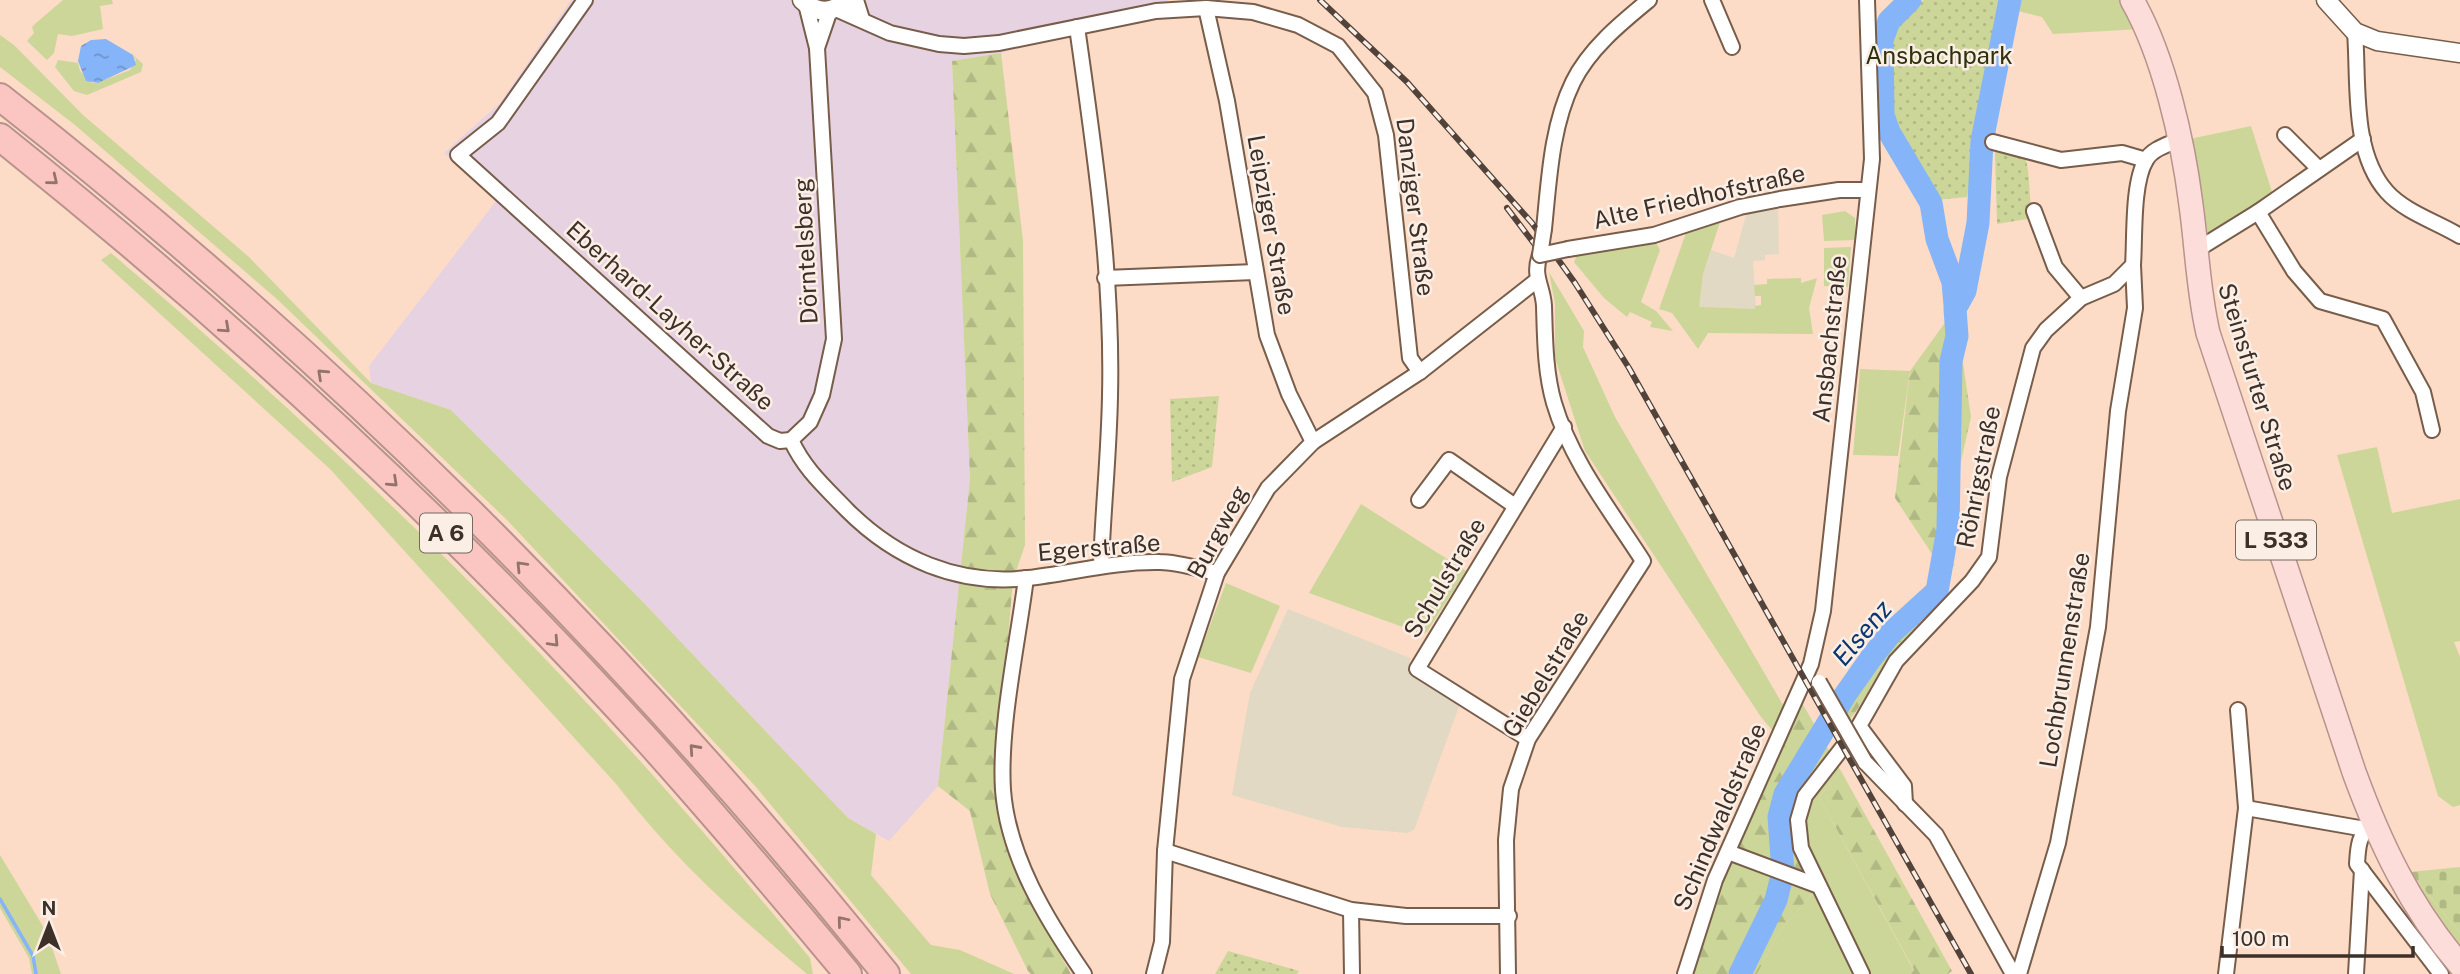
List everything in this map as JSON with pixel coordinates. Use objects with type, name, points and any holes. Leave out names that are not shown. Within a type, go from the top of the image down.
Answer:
[{"type":"highway","name":"A 6","points":[[0,97],[91,170],[266,322],[452,496],[669,722],[886,974]]},
{"type":"highway","name":"A 6","points":[[0,136],[118,233],[307,401],[441,528],[648,742],[848,974]]},
{"type":"main road","name":"Steinsfurter Straße","points":[[2132,0],[2160,63],[2191,204],[2199,294],[2218,366],[2369,827],[2405,890],[2460,965]]},
{"type":"street","name":"Eberhard-Layher-Straße","points":[[585,0],[498,123],[458,155],[768,436],[791,440]]},
{"type":"street","points":[[856,0],[862,19]]},
{"type":"street","points":[[1564,427],[1554,402],[1547,363],[1543,293],[1537,268],[1559,123],[1573,81],[1612,30],[1649,0]]},
{"type":"street","points":[[1712,0],[1732,47]]},
{"type":"street","name":"Ansbachstraße","points":[[1804,679],[1811,664],[1823,611],[1868,190],[1872,125],[1867,0]]},
{"type":"street","points":[[2326,0],[2355,32],[2377,41],[2460,53]]},
{"type":"street","name":"Dörntelsberg","points":[[791,440],[810,422],[822,395],[834,339],[817,48],[804,2]]},
{"type":"street","points":[[804,2],[837,6]]},
{"type":"street","name":"Dörntelsberg","points":[[817,48],[837,6]]},
{"type":"street","name":"Danziger Straße","points":[[837,6],[890,33],[939,44],[964,46],[999,43],[1156,11],[1206,8],[1253,12],[1298,25],[1338,46],[1375,93],[1386,135],[1410,358],[1420,372]]},
{"type":"street","name":"Leipziger Straße","points":[[1206,8],[1227,101],[1267,335],[1289,394],[1312,442]]},
{"type":"street","points":[[1077,27],[1091,133],[1105,278],[1110,396],[1101,566]]},
{"type":"street","points":[[2355,32],[2363,139],[2371,166],[2387,192],[2401,204],[2460,236]]},
{"type":"street","points":[[2285,135],[2319,169]]},
{"type":"street","points":[[2195,251],[2258,212],[2363,139]]},
{"type":"street","points":[[2133,265],[2140,176],[2146,160],[2155,150],[2178,140]]},
{"type":"street","points":[[1993,142],[2061,160],[2122,153],[2146,160]]},
{"type":"street","name":"Alte Friedhofstraße","points":[[1537,268],[1568,249],[1654,234],[1740,207],[1839,190],[1868,190]]},
{"type":"street","points":[[2034,211],[2055,267],[2081,298]]},
{"type":"street","points":[[2258,212],[2294,271],[2320,301],[2383,319],[2423,392],[2432,430]]},
{"type":"street","name":"Röhrigstraße","points":[[1863,974],[1801,848],[1798,820],[1804,796],[1859,726],[1896,661],[1972,581],[1989,557],[1999,477],[2033,348],[2046,330],[2081,298],[2114,284],[2133,265]]},
{"type":"street","name":"Lochbrunnenstraße","points":[[2019,974],[2058,843],[2098,627],[2118,411],[2135,307],[2133,265]]},
{"type":"street","name":"Burgweg","points":[[1154,974],[1162,942],[1165,851],[1182,679],[1217,573],[1268,488],[1312,442],[1420,372],[1537,268]]},
{"type":"street","points":[[1105,278],[1255,272]]},
{"type":"street","name":"Schulstraße","points":[[1528,739],[1417,669],[1564,427]]},
{"type":"street","name":"Giebelstraße","points":[[1508,974],[1506,840],[1511,789],[1528,739],[1643,561],[1575,455],[1564,427]]},
{"type":"street","points":[[791,440],[803,465],[872,535],[909,558],[953,575],[1026,578],[1004,744],[1003,792],[1014,839],[1034,893],[1084,974]]},
{"type":"street","name":"Schulstraße","points":[[1419,500],[1449,460],[1515,506]]},
{"type":"street","name":"Egerstraße","points":[[1026,578],[1101,566],[1161,562],[1217,573]]},
{"type":"street","points":[[1811,664],[1865,762],[1936,835],[2013,974]]},
{"type":"street","name":"Schindwaldstraße","points":[[1685,974],[1715,880],[1804,679]]},
{"type":"street","points":[[2226,974],[2246,808],[2238,710]]},
{"type":"street","points":[[1859,726],[1904,786],[1905,804]]},
{"type":"street","points":[[2246,808],[2369,827],[2359,842],[2357,864],[2441,974]]},
{"type":"street","points":[[1165,851],[1352,910],[1406,916],[1508,916]]},
{"type":"street","points":[[1728,852],[1819,886]]},
{"type":"street","points":[[2356,974],[2362,870]]},
{"type":"street","points":[[1352,910],[1352,974]]},
{"type":"shaded area","points":[[571,0],[1168,0],[1168,5],[1001,53],[952,61],[970,479],[938,786],[889,841],[848,818],[641,600],[451,410],[371,383],[369,366],[496,201],[444,153],[500,103]]},
{"type":"shaded area","points":[[1778,208],[1779,254],[1765,255],[1765,260],[1753,261],[1756,309],[1698,308],[1703,274],[1711,250],[1734,258],[1747,212]]},
{"type":"shaded area","points":[[1288,609],[1410,658],[1410,673],[1461,701],[1414,830],[1407,833],[1342,827],[1232,795],[1250,693]]},
{"type":"green space","points":[[63,0],[112,0],[113,4],[100,6],[103,29],[72,36],[58,34],[54,53],[47,60],[27,41],[34,33],[32,27]]},
{"type":"green space","name":"Ansbachpark","points":[[1924,0],[2006,0],[1967,197],[1936,200],[1886,115],[1885,41],[1892,22]]},
{"type":"green space","points":[[2021,0],[2121,0],[2141,29],[2053,34],[2042,17],[2014,10]]},
{"type":"green space","points":[[0,35],[14,45],[83,115],[249,257],[371,383],[451,410],[641,600],[848,818],[876,834],[871,875],[931,945],[960,950],[1014,974],[911,974],[756,787],[508,521],[278,300],[75,125],[0,67]]},
{"type":"green space","points":[[1001,53],[1023,241],[1025,545],[1013,580],[997,766],[1004,822],[1028,898],[1071,974],[1031,974],[1028,971],[990,894],[970,811],[938,786],[970,479],[952,61]]},
{"type":"green space","points":[[133,55],[143,64],[141,72],[87,95],[74,91],[55,67],[58,60],[78,63],[80,71],[92,83],[97,83],[130,70],[136,60]]},
{"type":"green space","points":[[2251,126],[2272,192],[2208,236],[2190,139]]},
{"type":"green space","points":[[1995,152],[2025,157],[2033,218],[1997,224]]},
{"type":"green space","points":[[1845,211],[1855,218],[1855,240],[1824,241],[1822,215]]},
{"type":"green space","points":[[1721,219],[1703,274],[1699,307],[1755,309],[1755,306],[1761,305],[1761,296],[1755,296],[1754,285],[1767,284],[1767,279],[1801,278],[1801,283],[1817,278],[1809,308],[1813,334],[1708,333],[1698,349],[1672,313],[1659,309],[1686,233]]},
{"type":"green space","points":[[1654,239],[1660,250],[1641,302],[1656,311],[1673,331],[1650,327],[1652,322],[1630,312],[1627,317],[1604,298],[1574,262],[1577,255]]},
{"type":"green space","points":[[1851,247],[1848,287],[1824,286],[1824,248]]},
{"type":"green space","points":[[111,253],[336,453],[551,665],[618,736],[810,958],[813,974],[807,974],[755,929],[684,862],[330,469],[101,260]]},
{"type":"green space","points":[[1549,272],[1584,331],[1583,347],[1615,417],[1783,705],[1794,716],[1783,743],[1761,717],[1585,451],[1555,358],[1555,304]]},
{"type":"green space","points":[[1955,309],[1971,417],[1938,563],[1895,498],[1910,371]]},
{"type":"green space","points":[[1860,369],[1910,371],[1898,456],[1853,455]]},
{"type":"green space","points":[[1219,396],[1212,467],[1172,482],[1170,399]]},
{"type":"green space","points":[[2377,447],[2392,513],[2460,499],[2460,641],[2454,642],[2460,657],[2460,805],[2453,807],[2438,796],[2337,455]]},
{"type":"green space","points":[[1361,504],[1466,571],[1427,632],[1422,634],[1309,593]]},
{"type":"green space","points":[[1938,563],[1955,564],[1912,635],[1848,722],[1834,699],[1878,646],[1901,623],[1930,601]]},
{"type":"green space","points":[[1226,583],[1280,606],[1251,673],[1198,657]]},
{"type":"green space","points":[[1801,701],[1834,759],[1798,820],[1819,886],[1779,932],[1757,974],[1691,974],[1725,871]]},
{"type":"green space","points":[[1834,759],[1841,771],[1819,797],[1914,971],[1911,974],[1757,974],[1779,932],[1819,886],[1798,820]]},
{"type":"green space","points":[[1841,771],[1952,971],[1948,974],[1911,974],[1914,970],[1819,797]]},
{"type":"green space","points":[[0,855],[47,933],[61,974],[32,974],[29,958],[0,908]]},
{"type":"green space","points":[[2403,864],[2460,933],[2460,946],[2429,908]]},
{"type":"green space","points":[[2460,867],[2460,933],[2410,872]]},
{"type":"green space","points":[[1228,951],[1299,971],[1297,974],[1215,974]]},
{"type":"water","points":[[106,39],[133,55],[136,65],[98,83],[86,81],[78,61],[81,46],[91,40]]},
{"type":"waterway","name":"Elsenz","points":[[1910,0],[1889,21],[1882,40],[1883,115],[1889,132],[1931,203],[1937,239],[1953,282],[1955,305]]},
{"type":"waterway","name":"Elsenz","points":[[1740,974],[1776,900],[1783,872],[1779,817],[1785,794],[1845,695],[1871,658],[1890,634],[1937,591],[1948,529],[1951,361],[1957,336],[1955,309],[1965,291],[1978,223],[1982,141],[2010,0]]},
{"type":"waterway","points":[[0,899],[33,956],[36,974]]},
{"type":"railway","points":[[1320,0],[1407,82],[1532,223],[1575,283],[1629,368],[1971,974]]},
{"type":"railway","points":[[1507,208],[1545,258]]}]
